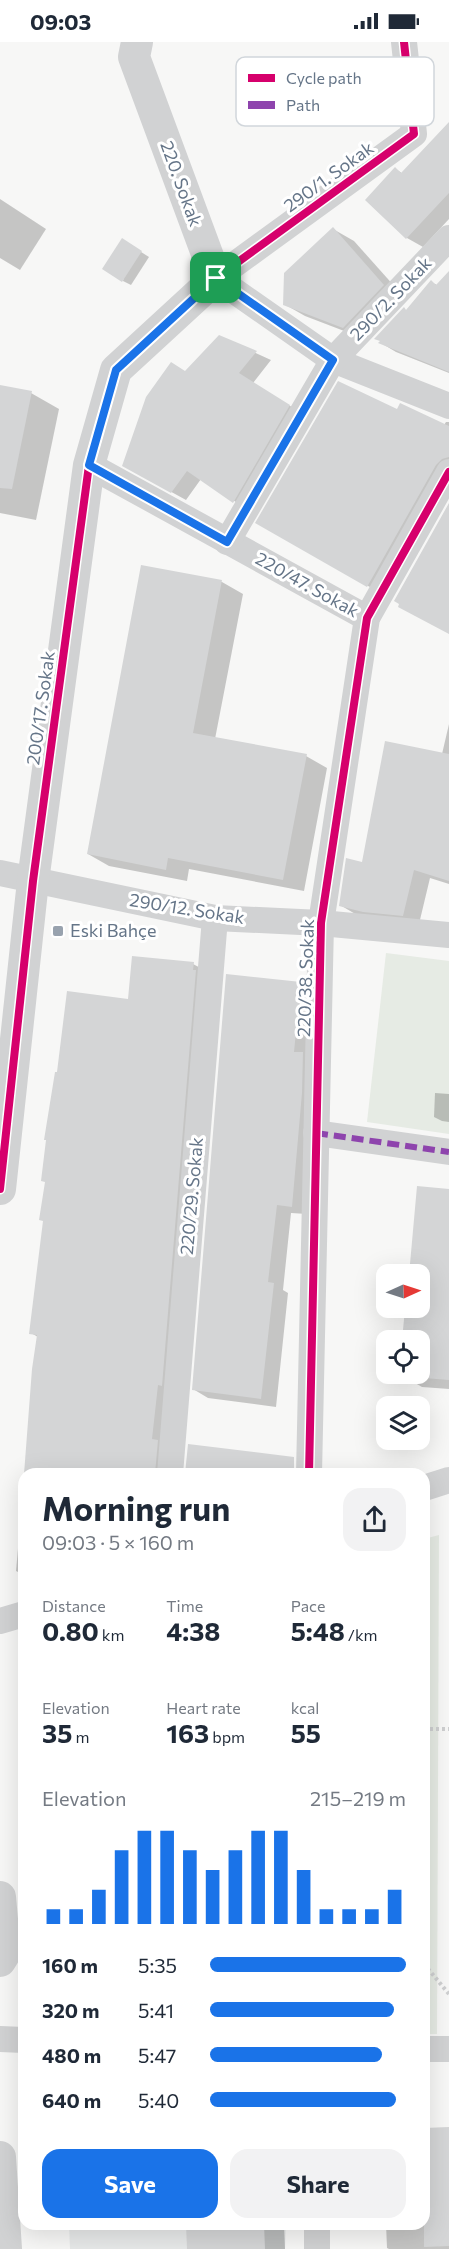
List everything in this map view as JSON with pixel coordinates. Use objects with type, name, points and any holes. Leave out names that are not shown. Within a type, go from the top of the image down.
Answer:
[{"type":"street","name":"290/1. Sokak","points":[[404,42],[406,57]]},
{"type":"street","name":"220. Sokak","points":[[132,47],[216,278]]},
{"type":"street","name":"290/1. Sokak","points":[[216,278],[414,134],[413,126]]},
{"type":"street","name":"290/2. Sokak","points":[[227,542],[333,360],[449,238]]},
{"type":"street","points":[[216,278],[333,360],[449,406]]},
{"type":"street","name":"200/17. Sokak","points":[[0,1189],[33,881],[89,465],[116,370],[216,278]]},
{"type":"street","name":"220/47. Sokak","points":[[89,465],[367,618]]},
{"type":"street","name":"220/38. Sokak","points":[[309,1468],[321,923],[367,618],[449,472]]},
{"type":"street","name":"290/12. Sokak","points":[[0,873],[215,918],[321,923],[449,935]]},
{"type":"street","name":"220/29. Sokak","points":[[170,1468],[215,918]]},
{"type":"street","points":[[316,1133],[449,1152]]},
{"type":"street","points":[[430,1486],[449,1480]]},
{"type":"street","points":[[0,1622],[18,1616]]},
{"type":"street","points":[[0,1897],[5,1953],[0,1961]]},
{"type":"street","points":[[0,2039],[18,2040]]},
{"type":"street","points":[[430,2049],[449,2049]]},
{"type":"street","points":[[0,2157],[6,2249]]},
{"type":"street","points":[[317,2230],[317,2249]]},
{"type":"path","points":[[430,1729],[449,1730]]},
{"type":"path","points":[[430,1971],[449,1994]]},
{"type":"shaded area","points":[[386,953],[449,961],[449,1134],[367,1122]]},
{"type":"shaded area","points":[[439,1535],[437,2034],[430,2034],[430,1537]]},
{"type":"shaded area","points":[[69,2230],[286,2230],[285,2249],[70,2249]]},
{"type":"building","points":[[449,122],[449,193],[406,239],[365,200],[395,167],[401,173]]},
{"type":"building","points":[[333,227],[384,285],[343,328],[283,305],[284,273]]},
{"type":"building","points":[[122,238],[142,251],[122,282],[102,269]]},
{"type":"building","points":[[449,271],[449,372],[378,343],[380,341],[374,339],[404,307],[406,310],[431,280],[436,285]]},
{"type":"building","points":[[219,335],[257,351],[239,373],[290,405],[233,503],[187,471],[171,493],[122,466],[146,397],[171,362],[185,371]]},
{"type":"building","points":[[338,381],[397,409],[400,403],[449,426],[449,457],[442,459],[436,465],[367,587],[255,523]]},
{"type":"building","points":[[0,385],[32,391],[12,489],[0,488]]},
{"type":"building","points":[[449,503],[449,634],[398,607],[399,604],[394,601]]},
{"type":"building","points":[[141,565],[222,580],[193,733],[307,754],[283,880],[168,858],[166,870],[87,854]]},
{"type":"building","points":[[385,741],[449,754],[449,881],[414,870],[403,916],[363,912],[339,906],[346,858],[362,862]]},
{"type":"building","points":[[132,956],[194,962],[193,970],[196,970],[162,1386],[158,1385],[152,1439],[158,1440],[156,1468],[24,1468],[37,1335],[29,1334],[43,1221],[39,1220],[45,1182],[41,1181],[46,1140],[44,1140],[55,1072],[57,1072],[67,991],[128,999]]},
{"type":"building","points":[[226,974],[301,982],[294,1052],[303,1052],[302,1093],[292,1207],[277,1205],[268,1282],[274,1283],[261,1399],[192,1390]]},
{"type":"building","points":[[417,1186],[449,1189],[449,1380],[430,1378],[430,1330],[403,1330],[404,1318],[430,1318],[430,1264],[410,1264]]},
{"type":"building","points":[[188,1444],[294,1457],[294,1468],[186,1468]]},
{"type":"building","points":[[449,2127],[449,2246],[424,2247],[424,2230],[430,2230],[430,2128]]},
{"type":"building","points":[[186,2230],[264,2230],[265,2249],[187,2249]]},
{"type":"marked path","points":[[316,1133],[449,1152]]},
{"type":"cycle path","points":[[404,42],[406,57]]},
{"type":"cycle path","points":[[0,1189],[33,881],[89,465],[116,370],[216,278],[414,134],[413,126]]},
{"type":"cycle path","points":[[309,1468],[321,923],[367,618],[449,472]]},
{"type":"place","name":"Eski Bahçe","points":[[58,931]]},
{"type":"route","points":[[216,278],[333,360],[227,542],[89,465],[116,370],[216,278]]}]
